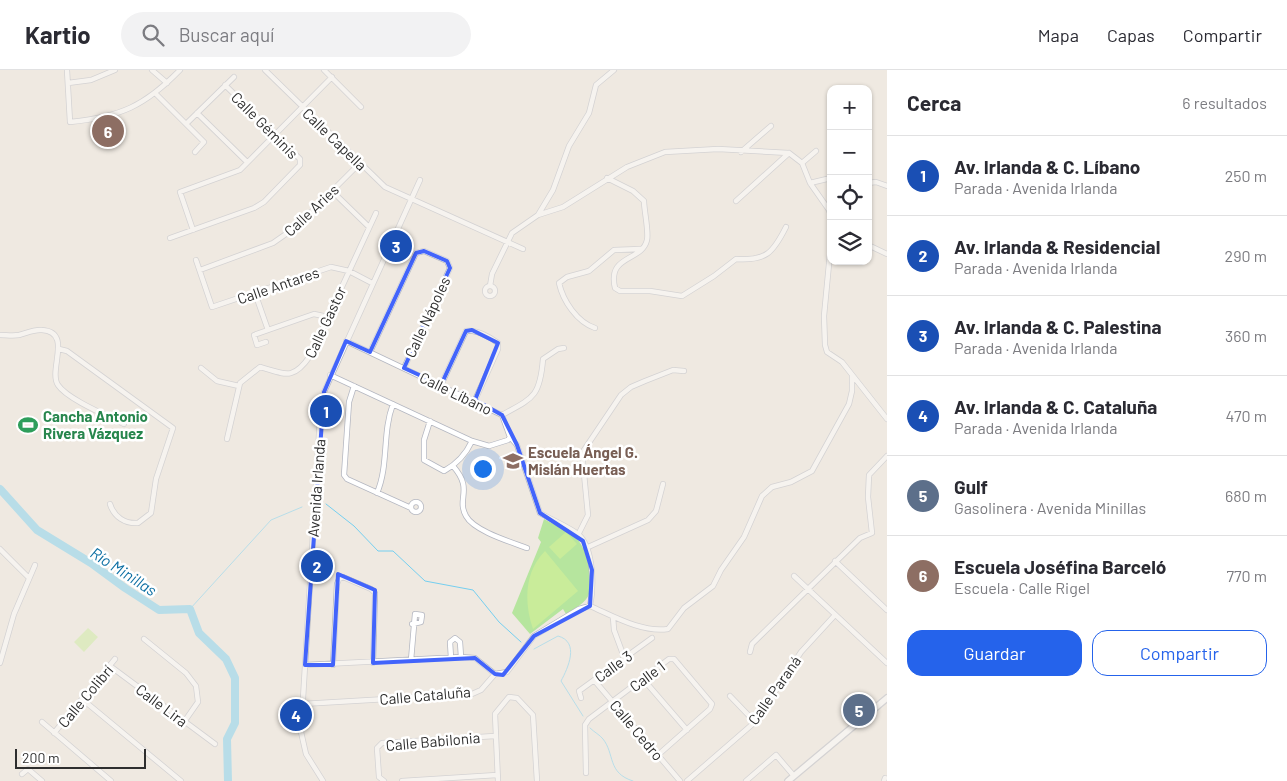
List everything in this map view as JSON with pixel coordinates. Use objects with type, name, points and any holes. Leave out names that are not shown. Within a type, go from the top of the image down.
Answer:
[{"type":"street","points":[[67,70],[70,122],[112,115],[156,94],[180,70]]},
{"type":"street","points":[[68,83],[91,80],[115,70]]},
{"type":"street","points":[[152,70],[167,83]]},
{"type":"street","name":"Calle Capella","points":[[265,70],[385,187],[523,249]]},
{"type":"street","points":[[324,70],[361,107]]},
{"type":"street","points":[[538,215],[553,190],[569,146],[589,113],[596,86],[614,70]]},
{"type":"street","points":[[186,124],[234,77]]},
{"type":"street","points":[[193,230],[180,192],[234,173],[248,162],[332,77]]},
{"type":"street","name":"Calle Géminis","points":[[170,238],[246,211],[264,202],[300,165],[300,159],[225,85]]},
{"type":"street","points":[[156,94],[204,142],[195,152]]},
{"type":"street","points":[[197,113],[248,162]]},
{"type":"street","points":[[742,152],[772,126]]},
{"type":"street","points":[[490,286],[492,274],[512,233],[538,215],[563,207],[607,178],[665,152],[718,149],[742,152],[790,153],[802,163],[810,183],[827,205]]},
{"type":"street","points":[[802,163],[816,151]]},
{"type":"street","points":[[736,201],[790,153]]},
{"type":"street","name":"Calle Aries","points":[[200,270],[273,243],[296,227],[360,163]]},
{"type":"street","points":[[607,178],[633,191],[644,201],[647,240],[642,249],[620,262],[615,270],[615,288],[620,291],[650,291],[682,296],[736,260],[753,260],[768,254],[776,246],[786,227]]},
{"type":"street","points":[[810,183],[827,179]]},
{"type":"street","name":"Avenida Irlanda","points":[[323,781],[306,754],[301,732],[320,416],[324,392],[330,375],[420,180]]},
{"type":"street","points":[[872,182],[887,186]]},
{"type":"street","points":[[332,191],[369,226]]},
{"type":"street","name":"Calle Gastor","points":[[239,386],[240,383],[260,367],[288,375],[296,373],[310,356],[376,213]]},
{"type":"street","points":[[872,247],[887,254]]},
{"type":"street","points":[[595,328],[586,325],[577,318],[561,292],[559,283],[567,277],[589,271],[614,250],[642,249]]},
{"type":"street","name":"Calle Nápoles","points":[[370,352],[416,253],[420,250],[440,258],[447,262],[450,268],[404,368]]},
{"type":"street","points":[[196,260],[200,270]]},
{"type":"street","points":[[829,265],[824,316],[827,352],[842,362],[887,419]]},
{"type":"street","name":"Calle Antares","points":[[200,270],[212,307],[331,267],[349,271],[372,283]]},
{"type":"street","points":[[256,293],[268,330]]},
{"type":"street","points":[[266,342],[257,345],[254,335],[314,314],[328,317]]},
{"type":"street","points":[[0,336],[18,335],[39,329],[47,330],[55,336],[59,349],[56,378],[59,386],[90,408],[124,424]]},
{"type":"street","points":[[441,385],[466,331],[472,330],[498,343],[498,349],[475,400]]},
{"type":"street","name":"Calle Líbano","points":[[346,341],[475,400],[502,415],[510,436],[517,444],[540,513],[578,535]]},
{"type":"street","points":[[502,415],[533,398],[542,377],[544,359],[558,349],[564,348]]},
{"type":"street","points":[[59,349],[66,352],[173,428],[156,480],[151,513],[138,523],[128,522],[115,514],[110,504]]},
{"type":"street","points":[[201,368],[217,381],[239,386],[227,439]]},
{"type":"street","points":[[590,606],[592,570],[586,548],[578,535],[588,515],[582,453],[621,395],[638,384],[673,370],[684,370]]},
{"type":"street","points":[[330,375],[472,441],[489,446],[508,440],[510,436]]},
{"type":"street","points":[[495,674],[502,675],[507,672],[534,636],[579,609],[590,606],[613,617],[656,630],[668,629],[684,608],[713,586],[721,570],[744,537],[762,496],[772,487],[791,482],[812,471],[849,404],[852,391],[852,376]]},
{"type":"street","points":[[354,386],[349,402],[344,475],[347,480],[411,508]]},
{"type":"street","points":[[376,493],[383,478],[386,421],[393,404]]},
{"type":"street","points":[[430,421],[424,440],[424,460],[444,471],[453,466],[467,452],[472,441]]},
{"type":"street","points":[[750,652],[752,644],[807,588],[860,538],[872,533],[868,497],[869,475],[887,456]]},
{"type":"street","points":[[453,466],[462,476],[465,484],[464,508],[466,516],[474,524],[495,536],[527,548]]},
{"type":"street","points":[[586,548],[648,520],[656,511],[663,484]]},
{"type":"street","points":[[0,549],[28,577]]},
{"type":"street","points":[[835,561],[887,610]]},
{"type":"street","points":[[0,663],[14,614],[34,565]]},
{"type":"street","points":[[794,576],[887,663]]},
{"type":"street","points":[[334,665],[337,584],[339,579],[343,577],[372,589],[375,593],[373,663]]},
{"type":"street","name":"Calle Paraná","points":[[687,781],[754,722],[800,652],[835,615]]},
{"type":"street","points":[[613,617],[614,630],[624,658]]},
{"type":"street","points":[[411,660],[412,624]]},
{"type":"street","points":[[451,658],[450,642],[455,638],[460,642],[461,657]]},
{"type":"street","name":"Calle 3","points":[[581,698],[579,691],[652,638]]},
{"type":"street","points":[[144,639],[186,673],[196,686],[198,702],[184,722]]},
{"type":"street","name":"Calle Cataluña","points":[[302,704],[472,694],[480,690],[495,674],[475,658],[461,657],[305,665]]},
{"type":"street","name":"Calle Colibrí","points":[[54,733],[115,659]]},
{"type":"street","name":"Calle 1","points":[[586,773],[585,725],[594,715],[670,659],[674,659],[712,704],[710,710],[687,730]]},
{"type":"street","name":"Calle Lira","points":[[110,666],[215,744]]},
{"type":"street","points":[[643,679],[687,730],[658,755]]},
{"type":"street","name":"Calle Cedro","points":[[594,680],[680,781]]},
{"type":"street","points":[[730,696],[754,722]]},
{"type":"street","points":[[498,781],[495,714],[509,698],[517,698],[533,715],[537,781]]},
{"type":"street","points":[[788,781],[887,698]]},
{"type":"street","points":[[82,699],[181,781]]},
{"type":"street","points":[[42,722],[112,781]]},
{"type":"street","name":"Calle Babilonia","points":[[384,781],[379,777],[377,756],[377,748],[382,743],[495,736]]},
{"type":"street","points":[[746,781],[776,755],[794,776]]},
{"type":"street","points":[[22,774],[28,769],[42,781]]},
{"type":"street","points":[[402,781],[497,775]]},
{"type":"highlighted area","points":[[424,251],[447,261],[450,268],[404,368],[441,385],[466,331],[472,330],[498,343],[475,400],[502,415],[517,445],[540,513],[583,541],[592,570],[590,606],[534,636],[503,675],[495,674],[475,658],[373,663],[375,590],[338,574],[333,665],[305,665],[324,392],[346,341],[370,352],[416,253]]},
{"type":"green space","points":[[544,519],[570,533],[581,544],[587,557],[591,581],[589,594],[579,606],[566,614],[563,609],[530,634],[512,613],[541,542],[538,538]]},
{"type":"green space","points":[[566,532],[577,544],[560,559],[549,547]]},
{"type":"green space","points":[[545,551],[578,591],[533,629],[528,609],[528,588],[533,568]]},
{"type":"green space","points":[[88,628],[98,637],[84,652],[74,642]]},
{"type":"waterway","name":"Río Minillas","points":[[0,489],[37,530],[91,563],[159,610],[190,609],[199,633],[226,659],[235,678],[235,723],[227,739],[228,781]]},
{"type":"waterway","points":[[326,504],[354,526],[378,551],[393,551],[425,581],[473,590],[499,622],[521,642]]},
{"type":"waterway","points":[[190,609],[271,520],[302,507]]},
{"type":"waterway","points":[[534,649],[558,636],[565,639],[569,644],[569,663],[561,681],[583,716]]},
{"type":"waterway","points":[[590,728],[607,745],[615,768],[619,773],[633,781]]},
{"type":"place","name":"Escuela Joséfina Barceló","points":[[108,131]]},
{"type":"place","name":"Av. Irlanda & C. Palestina","points":[[396,246]]},
{"type":"place","name":"Av. Irlanda & C. Líbano","points":[[326,411]]},
{"type":"place","name":"Cancha Antonio Rivera Vázquez","points":[[28,425]]},
{"type":"place","name":"Escuela Ángel G. Mislán Huertas","points":[[513,461]]},
{"type":"place","name":"Av. Irlanda & Residencial","points":[[317,566]]},
{"type":"place","name":"Gulf","points":[[859,710]]},
{"type":"place","name":"Av. Irlanda & C. Cataluña","points":[[296,715]]}]
